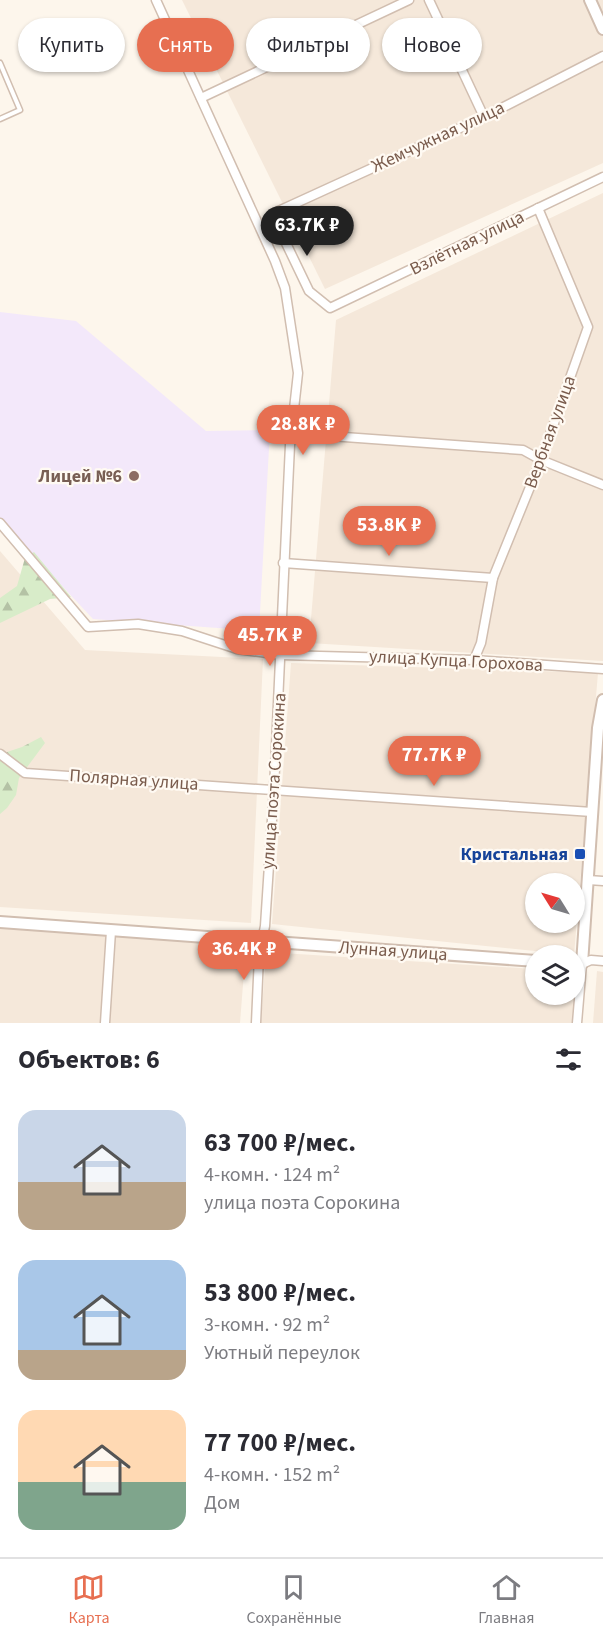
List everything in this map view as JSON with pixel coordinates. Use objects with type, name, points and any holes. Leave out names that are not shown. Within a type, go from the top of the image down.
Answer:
[{"type":"street","name":"улица поэта Сорокина","points":[[156,0],[275,261],[285,288],[298,373],[290,445],[283,563],[281,655],[256,1023]]},
{"type":"street","points":[[201,98],[409,0]]},
{"type":"street","points":[[429,0],[484,117]]},
{"type":"street","points":[[590,0],[603,29]]},
{"type":"street","name":"Жемчужная улица","points":[[330,308],[309,291],[272,214],[484,117],[603,56]]},
{"type":"street","name":"Взлётная улица","points":[[330,308],[603,177]]},
{"type":"street","name":"Вербная улица","points":[[474,660],[481,643],[493,578],[541,460],[588,327],[538,208]]},
{"type":"street","points":[[290,445],[289,433],[523,450],[541,460],[603,485]]},
{"type":"street","name":"улица Купца Горохова","points":[[0,523],[88,627],[138,624],[182,631],[237,649],[281,655],[474,660],[603,669]]},
{"type":"street","points":[[283,563],[493,578]]},
{"type":"street","points":[[580,945],[588,880],[598,728],[603,700]]},
{"type":"street","name":"Полярная улица","points":[[0,754],[25,773],[592,812]]},
{"type":"street","points":[[588,880],[603,881]]},
{"type":"street","name":"Лунная улица","points":[[0,922],[525,960]]},
{"type":"street","points":[[105,1023],[111,931]]},
{"type":"street","points":[[585,962],[603,961]]},
{"type":"street","points":[[577,1005],[577,1023]]},
{"type":"lane","points":[[0,63],[20,110],[0,119]]},
{"type":"shaded area","points":[[182,0],[603,0],[603,163],[325,289],[218,72],[234,72],[234,18],[191,18]]},
{"type":"shaded area","points":[[603,193],[603,661],[309,643],[336,320]]},
{"type":"shaded area","name":"Лицей №6","points":[[0,312],[76,321],[206,431],[270,430],[259,631],[93,619],[0,520]]},
{"type":"shaded area","points":[[0,551],[85,650],[263,659],[251,923],[0,907]]},
{"type":"shaded area","points":[[291,663],[598,673],[581,873],[525,873],[525,933],[576,933],[575,945],[525,945],[525,950],[272,924]]},
{"type":"shaded area","points":[[0,926],[246,946],[240,1023],[0,1023]]},
{"type":"shaded area","points":[[266,952],[525,968],[525,1005],[573,1005],[572,1023],[261,1023]]},
{"type":"shaded area","points":[[597,971],[603,972],[603,1023],[593,1023]]},
{"type":"green space","points":[[34,552],[71,597],[50,599],[0,623],[0,598],[17,586],[25,558]]},
{"type":"green space","points":[[41,737],[45,743],[19,778],[16,795],[0,814],[0,751],[4,753],[22,747]]},
{"type":"place","name":"Лицей №6","points":[[134,476]]},
{"type":"place","name":"Кристальная","points":[[580,854]]}]
